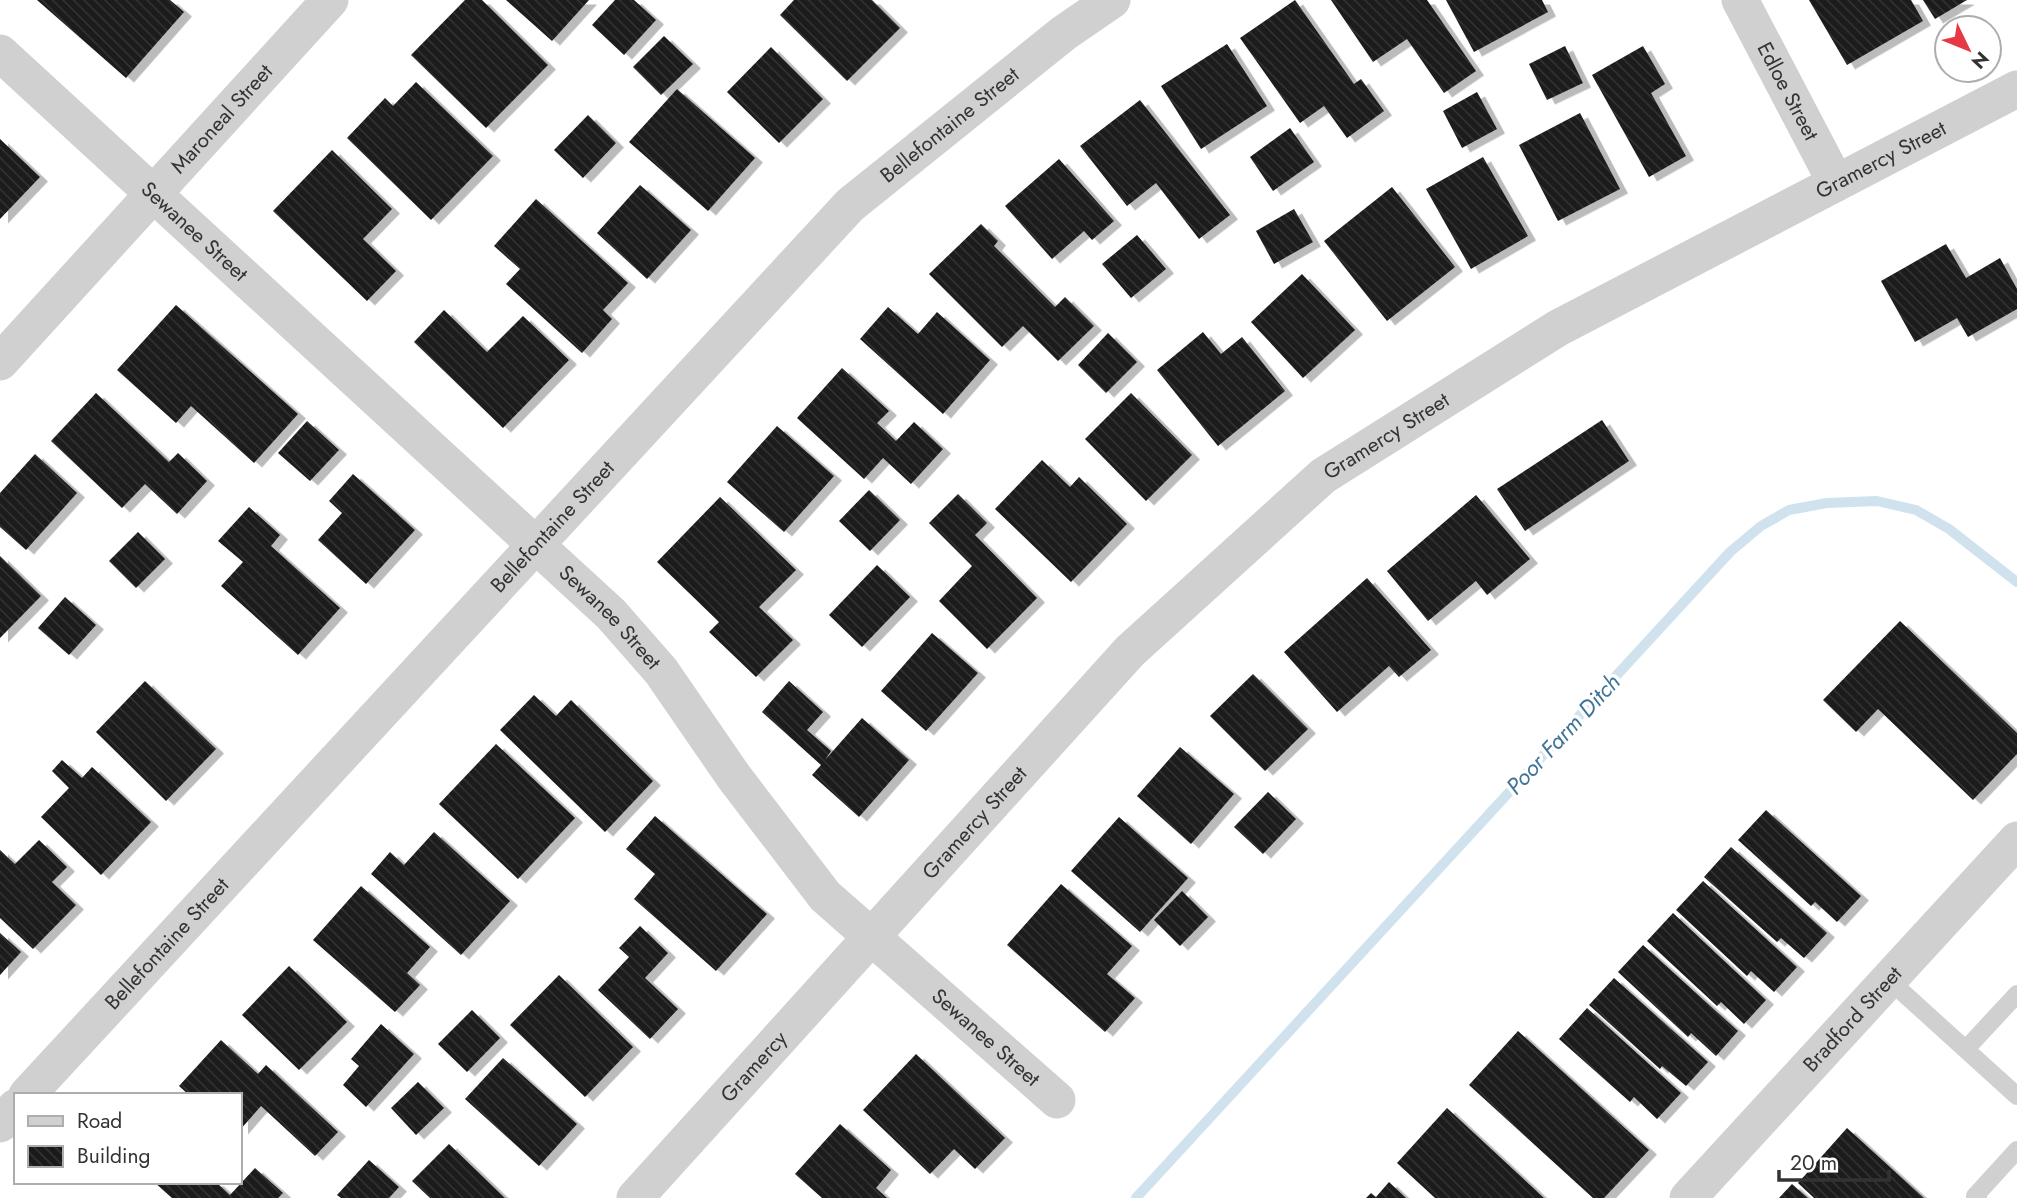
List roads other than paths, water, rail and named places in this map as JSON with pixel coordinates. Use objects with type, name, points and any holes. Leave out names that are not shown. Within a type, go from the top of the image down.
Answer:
[{"type":"street","name":"Maroneal Street","points":[[0,362],[330,0]]},
{"type":"street","name":"Bellefontaine Street","points":[[29,1093],[850,205],[1064,33],[1112,0]]},
{"type":"street","name":"Edloe Street","points":[[1740,0],[1836,183]]},
{"type":"street","name":"Sewanee Street","points":[[0,53],[611,614],[662,671],[734,777],[825,896],[1058,1101]]},
{"type":"street","name":"Gramercy Street","points":[[872,937],[1130,651],[1322,476],[1558,328],[2017,89]]},
{"type":"street","name":"Bradford Street","points":[[1688,1198],[2017,840]]},
{"type":"street","name":"Gramercy","points":[[635,1198],[872,937]]},
{"type":"street","points":[[0,1124],[14,1109]]},
{"type":"lane","points":[[1889,980],[2017,1096]]},
{"type":"lane","points":[[1966,1049],[2017,994]]},
{"type":"lane","points":[[1978,1198],[1975,1196],[2017,1150]]},
{"type":"waterway","name":"Poor Farm Ditch","points":[[1136,1198],[1730,552],[1761,526],[1789,510],[1827,503],[1877,501],[1916,510],[1949,529],[2017,582]]}]
